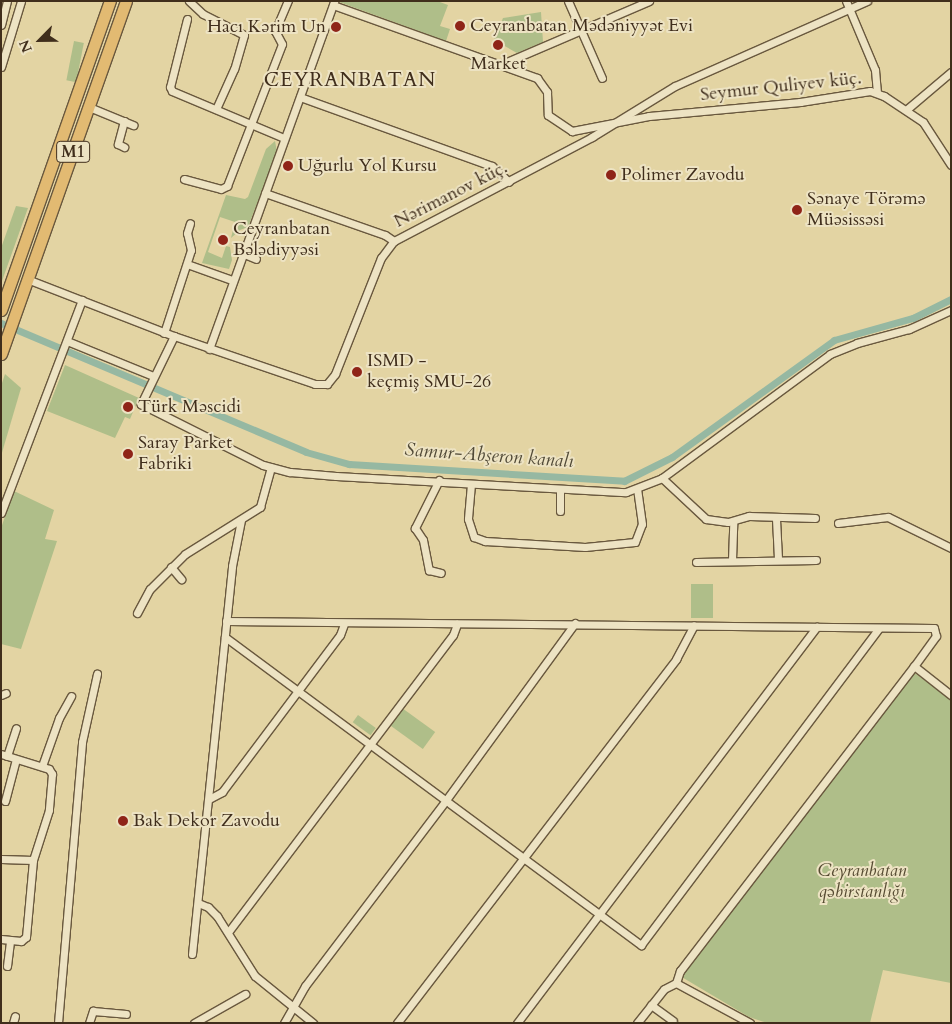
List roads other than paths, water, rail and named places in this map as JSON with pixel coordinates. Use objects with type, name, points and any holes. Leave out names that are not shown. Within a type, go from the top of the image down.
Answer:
[{"type":"highway","name":"M1","points":[[4,298],[110,1]]},
{"type":"highway","name":"M1","points":[[3,348],[126,1]]},
{"type":"street","points":[[2,21],[8,1]]},
{"type":"street","points":[[1,67],[21,1]]},
{"type":"street","points":[[189,1],[203,14],[244,35],[234,69],[216,109]]},
{"type":"street","points":[[184,178],[225,188],[282,44],[276,31],[288,1]]},
{"type":"street","points":[[568,1],[602,78]]},
{"type":"street","points":[[502,64],[649,1]]},
{"type":"street","points":[[846,1],[876,70],[877,93]]},
{"type":"street","name":"Nərimanov küç.","points":[[27,279],[209,349],[315,384],[327,384],[335,374],[380,258],[394,241],[509,182],[614,124],[675,86],[867,1]]},
{"type":"street","points":[[209,349],[232,280],[334,3],[537,78],[543,84],[548,115],[563,128],[580,131],[614,124]]},
{"type":"street","points":[[187,19],[170,89],[284,138]]},
{"type":"street","points":[[906,110],[951,72]]},
{"type":"street","name":"Seymur Quliyev küç.","points":[[614,124],[649,116],[877,93],[906,110],[928,128],[947,151],[951,165]]},
{"type":"street","points":[[300,97],[492,166],[499,170],[509,182]]},
{"type":"street","points":[[89,107],[133,125]]},
{"type":"street","points":[[124,121],[118,144],[124,147]]},
{"type":"street","points":[[265,193],[385,235],[394,241]]},
{"type":"street","points":[[164,333],[191,250],[187,233],[190,223]]},
{"type":"street","points":[[242,254],[256,259]]},
{"type":"street","points":[[187,264],[232,280]]},
{"type":"street","points":[[1,513],[82,300]]},
{"type":"street","points":[[174,336],[141,404],[271,468],[336,476],[439,480],[470,484],[611,492],[637,490],[662,478],[830,354],[857,343],[909,329],[951,310]]},
{"type":"street","points":[[67,342],[153,376]]},
{"type":"street","points":[[137,613],[150,589],[170,567],[206,539],[260,507],[271,468]]},
{"type":"street","points":[[662,478],[701,516],[733,522],[749,516],[776,519],[815,518]]},
{"type":"street","points":[[439,480],[415,528],[422,540],[429,570],[441,573]]},
{"type":"street","points":[[470,484],[468,519],[474,537],[485,541],[585,547],[635,542],[642,524],[637,490]]},
{"type":"street","points":[[560,490],[560,511]]},
{"type":"street","points":[[838,523],[888,517],[951,548]]},
{"type":"street","points":[[776,519],[778,559]]},
{"type":"street","points":[[192,954],[232,566],[241,520]]},
{"type":"street","points":[[732,560],[733,522]]},
{"type":"street","points":[[696,562],[778,559],[816,560]]},
{"type":"street","points":[[170,567],[181,579]]},
{"type":"street","points":[[226,621],[344,624],[575,623],[880,628],[927,627],[936,631],[936,636],[914,666],[680,971],[676,983],[664,989],[637,1023]]},
{"type":"street","points":[[284,1023],[292,1007],[575,623]]},
{"type":"street","points":[[209,799],[222,792],[340,635],[344,624]]},
{"type":"street","points":[[228,931],[453,635],[457,624]]},
{"type":"street","points":[[397,1023],[676,659],[694,625]]},
{"type":"street","points":[[517,1023],[817,627]]},
{"type":"street","points":[[225,637],[298,689],[635,944],[641,945],[647,940],[880,628]]},
{"type":"street","points":[[914,666],[951,695]]},
{"type":"street","points":[[58,1023],[82,742],[97,674]]},
{"type":"street","points":[[42,766],[59,718],[72,696]]},
{"type":"street","points":[[1,939],[21,941],[26,936],[33,860],[49,810],[52,774],[49,768],[4,755],[16,728]]},
{"type":"street","points":[[5,801],[16,759]]},
{"type":"street","points":[[1,859],[33,860]]},
{"type":"street","points":[[198,903],[213,911],[228,931],[255,976],[313,1023]]},
{"type":"street","points":[[7,966],[10,940]]},
{"type":"street","points":[[676,983],[750,1023]]},
{"type":"street","points":[[194,1023],[245,994]]},
{"type":"street","points":[[651,1005],[673,1021]]},
{"type":"street","points":[[89,1023],[93,1011],[126,1014]]},
{"type":"waterway","name":"Samur-Abşeron kanalı","points":[[1,323],[306,452],[349,464],[624,481],[672,457],[834,340],[913,318],[951,299]]},
{"type":"place","name":"Ceyranbatan Mədəniyyət Evi","points":[[460,26]]},
{"type":"place","name":"Hacı Kərim Un","points":[[336,27]]},
{"type":"place","name":"Market","points":[[498,45]]},
{"type":"place","name":"Uğurlu Yol Kursu","points":[[288,166]]},
{"type":"place","name":"Polimer Zavodu","points":[[611,175]]},
{"type":"place","name":"Sənaye Törəmə Müəsissəsi","points":[[797,210]]},
{"type":"place","name":"Ceyranbatan Bələdiyyəsi","points":[[223,240]]},
{"type":"place","name":"ISMD - keçmiş SMU-26","points":[[357,372]]},
{"type":"place","name":"Türk Məscidi","points":[[128,407]]},
{"type":"place","name":"Saray Parket Fabriki","points":[[128,454]]},
{"type":"place","name":"Bak Dekor Zavodu","points":[[123,821]]},
{"type":"district","name":"CEYRANBATAN","points":[[350,79]]},
{"type":"park label","name":"Ceyranbatan qəbirstanlığı","points":[[862,882]]}]
